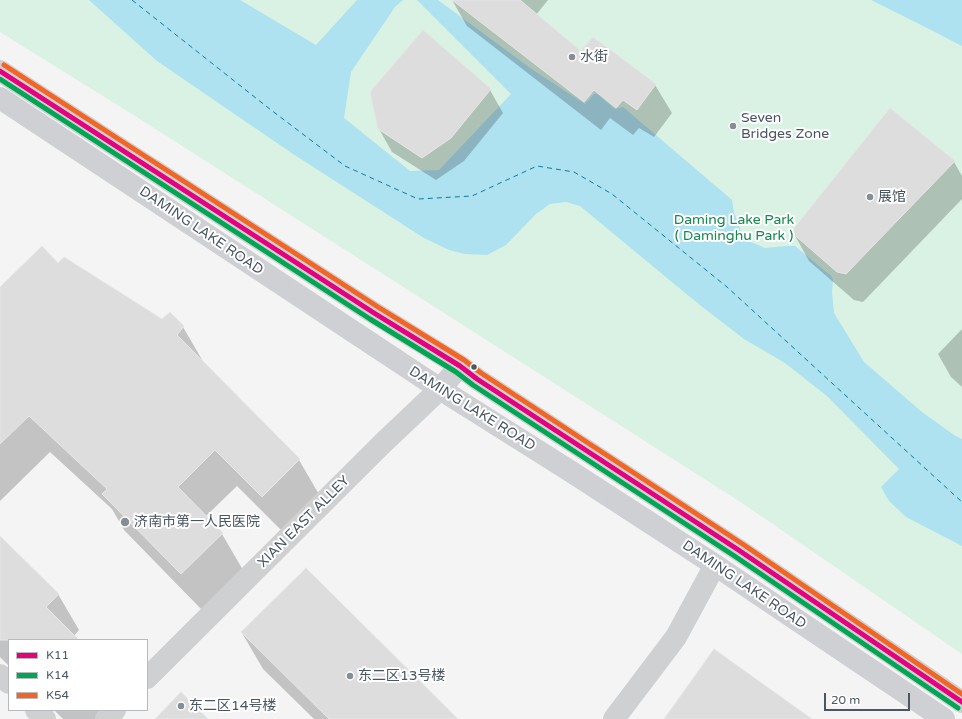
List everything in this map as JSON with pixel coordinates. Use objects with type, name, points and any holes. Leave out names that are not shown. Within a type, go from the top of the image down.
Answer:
[{"type":"main road","points":[[0,71],[374,313],[460,366],[477,379],[740,551],[962,702]]},
{"type":"main road","name":"DAMING LAKE ROAD","points":[[0,98],[440,389],[715,565],[944,719]]},
{"type":"street","name":"XIAN EAST ALLEY","points":[[148,677],[383,443],[440,389],[460,366]]},
{"type":"street","points":[[614,719],[676,637],[715,565]]},
{"type":"street","points":[[0,675],[8,682]]},
{"type":"street","points":[[37,711],[45,719]]},
{"type":"street","points":[[106,719],[114,711]]},
{"type":"green space","name":"Daming Lake Park ( Daminghu Park )","points":[[0,0],[962,0],[962,654],[742,503],[143,121],[0,32]]},
{"type":"water","points":[[89,0],[240,0],[316,45],[357,0],[403,0],[395,7],[351,72],[344,118],[410,171],[439,170],[511,94],[417,0],[438,0],[533,70],[585,104],[594,94],[597,94],[615,109],[623,107],[732,200],[734,212],[743,236],[751,242],[765,248],[795,246],[831,276],[833,280],[832,292],[834,313],[864,362],[922,412],[962,439],[962,546],[906,517],[889,501],[881,487],[899,469],[827,396],[785,363],[744,339],[701,306],[580,206],[566,202],[550,204],[536,214],[506,245],[487,255],[465,254],[449,250],[424,238],[293,154],[157,61]]},
{"type":"water","points":[[871,0],[962,0],[962,46],[927,28]]},
{"type":"building","name":"水街","points":[[452,0],[520,0],[581,51],[593,37],[656,84],[637,110],[623,100],[616,108],[594,90],[584,102]]},
{"type":"building","points":[[423,30],[491,89],[451,138],[422,158],[378,129],[370,92]]},
{"type":"building","name":"展馆","points":[[890,108],[955,161],[846,274],[837,272],[791,232]]},
{"type":"building","points":[[42,246],[58,263],[64,257],[162,319],[170,312],[184,326],[177,335],[300,459],[262,497],[215,450],[178,487],[223,533],[181,574],[102,494],[107,489],[29,416],[0,444],[0,287]]},
{"type":"building","points":[[0,536],[59,594],[46,607],[78,639],[0,640]]},
{"type":"building","name":"东二区13号楼","points":[[306,568],[458,719],[329,719],[241,632]]},
{"type":"building","points":[[714,649],[812,719],[664,719]]},
{"type":"building","name":"东二区14号楼","points":[[181,692],[208,719],[155,719]]},
{"type":"ferry route","points":[[132,0],[271,110],[345,166],[418,199],[472,196],[537,166],[574,172],[612,194],[727,287],[962,502]]},
{"type":"transit line","name":"K54","points":[[4,65],[378,307],[464,360],[481,373],[744,545],[962,694]]},
{"type":"transit line","name":"K11","points":[[0,71],[374,313],[460,366],[477,379],[740,551],[962,702]]},
{"type":"transit line","name":"K14","points":[[0,79],[370,319],[456,372],[473,385],[736,557],[958,708]]},
{"type":"place","name":"水街","points":[[572,57]]},
{"type":"place","name":"Seven Bridges Zone","points":[[733,126]]},
{"type":"place","name":"展馆","points":[[870,197]]},
{"type":"place","name":"济南市第一人民医院","points":[[125,522]]},
{"type":"place","name":"东二区13号楼","points":[[350,676]]},
{"type":"place","name":"东二区14号楼","points":[[181,706]]}]
